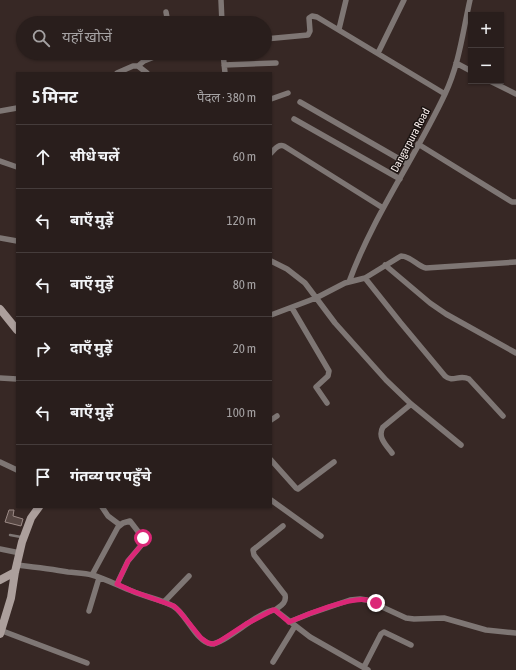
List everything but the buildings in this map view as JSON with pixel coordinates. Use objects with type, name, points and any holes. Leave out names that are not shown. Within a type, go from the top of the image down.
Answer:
[{"type":"street","points":[[221,0],[222,16]]},
{"type":"street","points":[[339,29],[346,0]]},
{"type":"street","points":[[378,53],[404,0]]},
{"type":"street","name":"Dangarpura Road","points":[[349,282],[362,248],[446,94],[456,63],[470,0]]},
{"type":"street","points":[[166,12],[167,16]]},
{"type":"street","points":[[272,38],[308,35],[310,31],[309,19],[312,16],[324,20],[446,94]]},
{"type":"street","points":[[138,66],[146,60]]},
{"type":"street","points":[[224,60],[225,72]]},
{"type":"street","points":[[224,65],[276,63]]},
{"type":"street","points":[[456,63],[468,69]]},
{"type":"street","points":[[119,72],[132,66],[138,66],[146,72]]},
{"type":"street","points":[[496,84],[516,94]]},
{"type":"street","points":[[272,100],[288,93]]},
{"type":"street","points":[[300,102],[408,164]]},
{"type":"street","points":[[0,111],[16,108]]},
{"type":"street","points":[[294,119],[400,179]]},
{"type":"street","points":[[418,144],[512,202],[516,202]]},
{"type":"street","points":[[272,152],[277,147],[281,145],[284,146],[383,208]]},
{"type":"street","points":[[0,161],[16,167]]},
{"type":"street","points":[[0,238],[16,241]]},
{"type":"street","points":[[272,316],[316,298],[349,282],[365,278],[401,256],[405,256],[421,267],[426,268],[516,262]]},
{"type":"street","points":[[272,262],[297,276],[305,283],[362,355],[411,404],[461,445]]},
{"type":"street","points":[[385,265],[446,314],[516,353]]},
{"type":"street","points":[[365,278],[445,376],[448,379],[464,376],[469,379],[503,416]]},
{"type":"street","points":[[0,308],[16,329]]},
{"type":"street","points":[[292,308],[329,371],[328,376],[316,387],[327,403]]},
{"type":"street","points":[[0,378],[16,379]]},
{"type":"street","points":[[392,453],[381,437],[380,432],[383,427],[411,404]]},
{"type":"street","points":[[272,419],[277,416]]},
{"type":"street","points":[[272,461],[298,489],[334,462]]},
{"type":"street","points":[[0,462],[16,470]]},
{"type":"street","points":[[272,501],[321,536]]},
{"type":"street","points":[[38,508],[32,518],[24,538],[16,568],[11,598],[0,632],[87,663]]},
{"type":"street","points":[[103,508],[108,516],[120,525]]},
{"type":"street","points":[[92,575],[120,525],[130,521],[143,538],[144,542],[128,561],[117,584]]},
{"type":"street","points":[[0,580],[16,568],[92,575],[174,606],[201,638],[208,643],[214,644],[270,610],[275,610],[285,602],[285,595],[254,555],[253,550],[283,526]]},
{"type":"street","points":[[0,549],[20,553]]},
{"type":"street","points":[[164,602],[189,576]]},
{"type":"street","points":[[89,610],[99,578]]},
{"type":"street","points":[[289,622],[350,600],[360,599],[367,600],[406,618],[444,618],[486,630],[516,633]]},
{"type":"street","points":[[275,610],[310,638],[366,669],[381,634],[384,632],[411,646]]},
{"type":"street","points":[[273,662],[295,626]]},
{"type":"lane","points":[[10,535],[24,538]]},
{"type":"route","points":[[143,538],[144,542],[128,561],[117,584],[174,606],[201,638],[208,643],[214,644],[220,641],[270,610],[275,610],[289,622],[350,600],[360,599],[376,603]]}]
